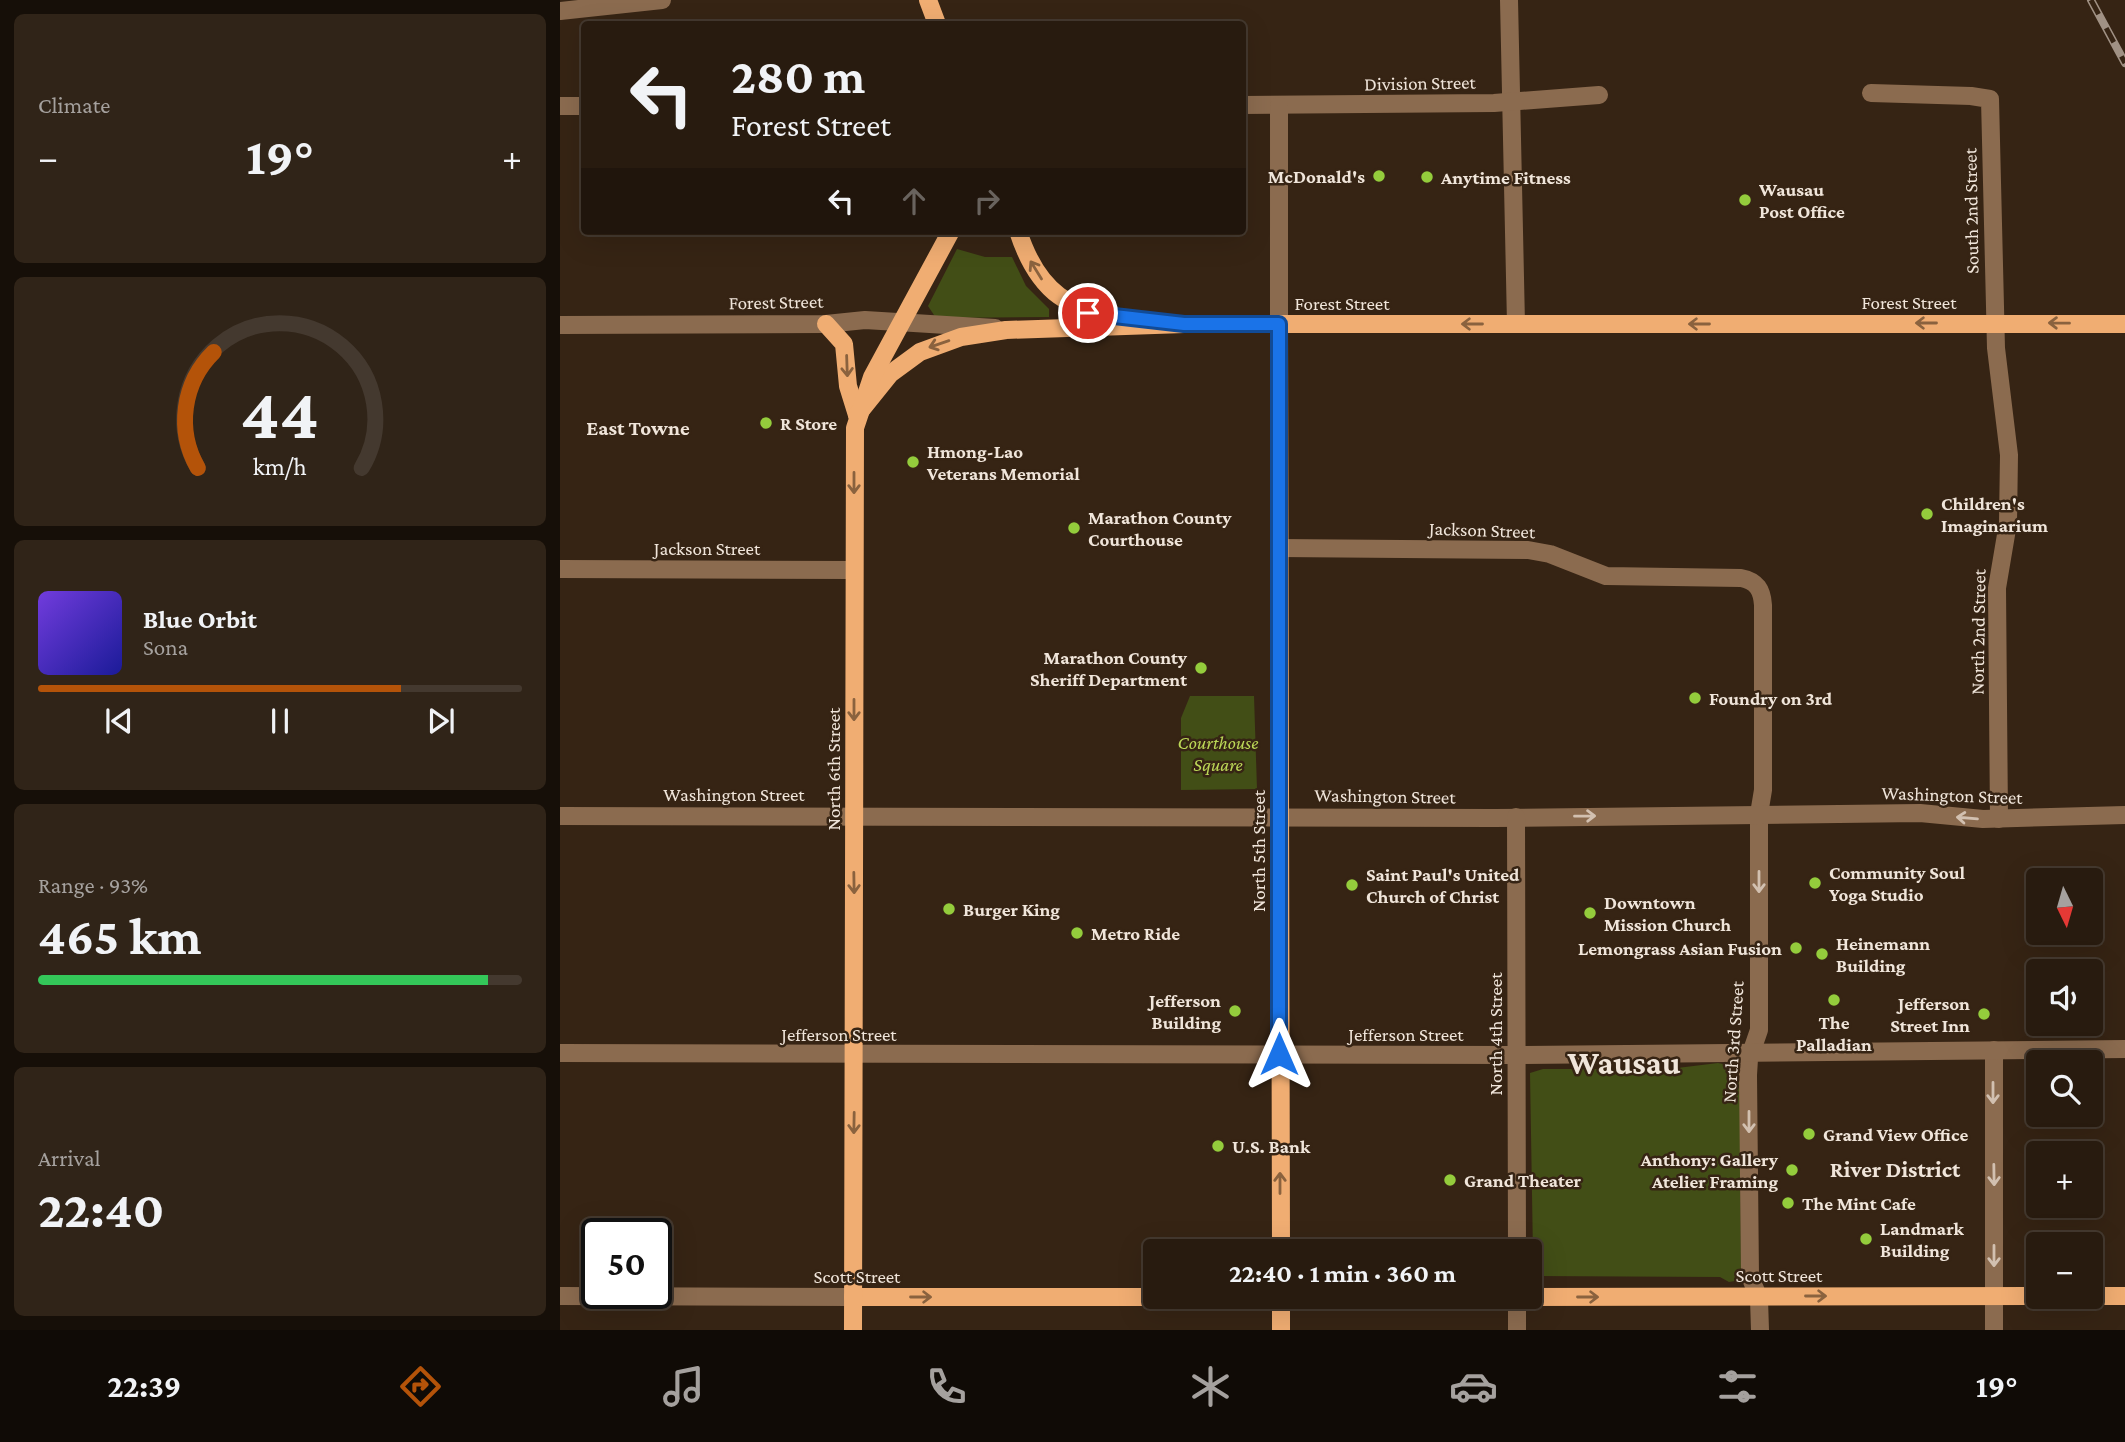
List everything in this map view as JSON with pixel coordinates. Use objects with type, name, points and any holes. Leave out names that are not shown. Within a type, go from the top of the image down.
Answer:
[{"type":"main road","points":[[928,0],[936,21]]},
{"type":"main road","name":"North 6th Street","points":[[853,1330],[854,570],[857,415],[872,377],[949,235]]},
{"type":"main road","points":[[1020,235],[1041,279],[1055,294],[1075,308],[1111,317],[1184,324]]},
{"type":"main road","points":[[826,324],[844,344],[848,384],[857,415]]},
{"type":"main road","name":"Forest Street","points":[[1006,330],[1184,324],[2125,324]]},
{"type":"main road","name":"North 5th Street","points":[[1279,324],[1281,1239]]},
{"type":"main road","points":[[857,415],[890,374],[920,352],[961,337],[1006,330]]},
{"type":"main road","name":"Scott Street","points":[[1542,1297],[2026,1296]]},
{"type":"main road","points":[[2103,1296],[2125,1296]]},
{"type":"main road","name":"Scott Street","points":[[853,1297],[1143,1297]]},
{"type":"main road","points":[[1281,1309],[1281,1330]]},
{"type":"street","points":[[560,11],[662,0]]},
{"type":"street","points":[[1508,0],[1513,101],[1516,324]]},
{"type":"street","name":"South 2nd Street","points":[[1871,93],[1990,99],[1995,322]]},
{"type":"street","name":"Division Street","points":[[1246,105],[1513,101],[1599,95]]},
{"type":"street","points":[[560,106],[581,106]]},
{"type":"street","points":[[1279,106],[1279,324]]},
{"type":"street","name":"Forest Street","points":[[560,325],[826,324],[864,320],[1006,330]]},
{"type":"street","name":"North 2nd Street","points":[[1995,322],[2008,454],[2007,532],[1997,588],[1999,819]]},
{"type":"street","name":"Jackson Street","points":[[1279,548],[1528,550],[1550,554],[1606,576],[1741,578],[1752,581],[1760,588]]},
{"type":"street","name":"Jackson Street","points":[[560,569],[854,570]]},
{"type":"street","name":"North 3rd Street","points":[[1760,588],[1763,605],[1763,790],[1759,814],[1759,1030],[1748,1069],[1750,1276],[1758,1296],[1760,1330]]},
{"type":"street","name":"Washington Street","points":[[560,816],[854,814],[1517,817],[1920,813],[1999,819],[2125,815]]},
{"type":"street","name":"North 4th Street","points":[[1517,817],[1517,1239]]},
{"type":"street","name":"Jefferson Street","points":[[560,1053],[1516,1055],[2125,1049]]},
{"type":"street","points":[[1994,1050],[1994,1330]]},
{"type":"street","name":"Scott Street","points":[[560,1296],[853,1297]]},
{"type":"street","points":[[1517,1330],[1518,1309]]},
{"type":"green space","points":[[957,249],[985,257],[1012,257],[1026,286],[1049,309],[1049,317],[936,318],[928,306]]},
{"type":"green space","name":"Courthouse Square","points":[[1190,696],[1254,696],[1257,789],[1181,790],[1181,718]]},
{"type":"green space","points":[[1718,1063],[1733,1066],[1740,1076],[1741,1280],[1729,1282],[1720,1277],[1542,1276],[1542,1239],[1533,1239],[1530,1073],[1543,1069],[1669,1069]]},
{"type":"railway","points":[[2091,0],[2125,63]]},
{"type":"place","name":"McDonald's","points":[[1379,176]]},
{"type":"place","name":"Anytime Fitness","points":[[1427,177]]},
{"type":"place","name":"Wausau Post Office","points":[[1745,200]]},
{"type":"place","name":"R Store","points":[[766,423]]},
{"type":"place","name":"Hmong-Lao Veterans Memorial","points":[[913,462]]},
{"type":"place","name":"Children's Imaginarium","points":[[1927,514]]},
{"type":"place","name":"Marathon County Courthouse","points":[[1074,528]]},
{"type":"place","name":"Marathon County Sheriff Department","points":[[1201,668]]},
{"type":"place","name":"Foundry on 3rd","points":[[1695,698]]},
{"type":"place","name":"Community Soul Yoga Studio","points":[[1815,883]]},
{"type":"place","name":"Saint Paul's United Church of Christ","points":[[1352,885]]},
{"type":"place","name":"Burger King","points":[[949,909]]},
{"type":"place","name":"Downtown Mission Church","points":[[1590,913]]},
{"type":"place","name":"Metro Ride","points":[[1077,933]]},
{"type":"place","name":"Lemongrass Asian Fusion","points":[[1796,948]]},
{"type":"place","name":"Heinemann Building","points":[[1822,954]]},
{"type":"place","name":"The Palladian","points":[[1834,1000]]},
{"type":"place","name":"Jefferson Building","points":[[1235,1011]]},
{"type":"place","name":"Jefferson Street Inn","points":[[1984,1014]]},
{"type":"place","name":"Grand View Office","points":[[1809,1134]]},
{"type":"place","name":"U.S. Bank","points":[[1218,1146]]},
{"type":"place","name":"Anthony: Gallery Atelier Framing","points":[[1792,1170]]},
{"type":"place","name":"Grand Theater","points":[[1450,1180]]},
{"type":"place","name":"The Mint Cafe","points":[[1788,1203]]},
{"type":"place","name":"Landmark Building","points":[[1866,1239]]},
{"type":"district","name":"East Towne","points":[[638,428]]},
{"type":"district","name":"Wausau","points":[[1624,1062]]},
{"type":"district","name":"River District","points":[[1895,1169]]},
{"type":"route","points":[[1088,313],[1184,324],[1279,324],[1279,1054]]}]
